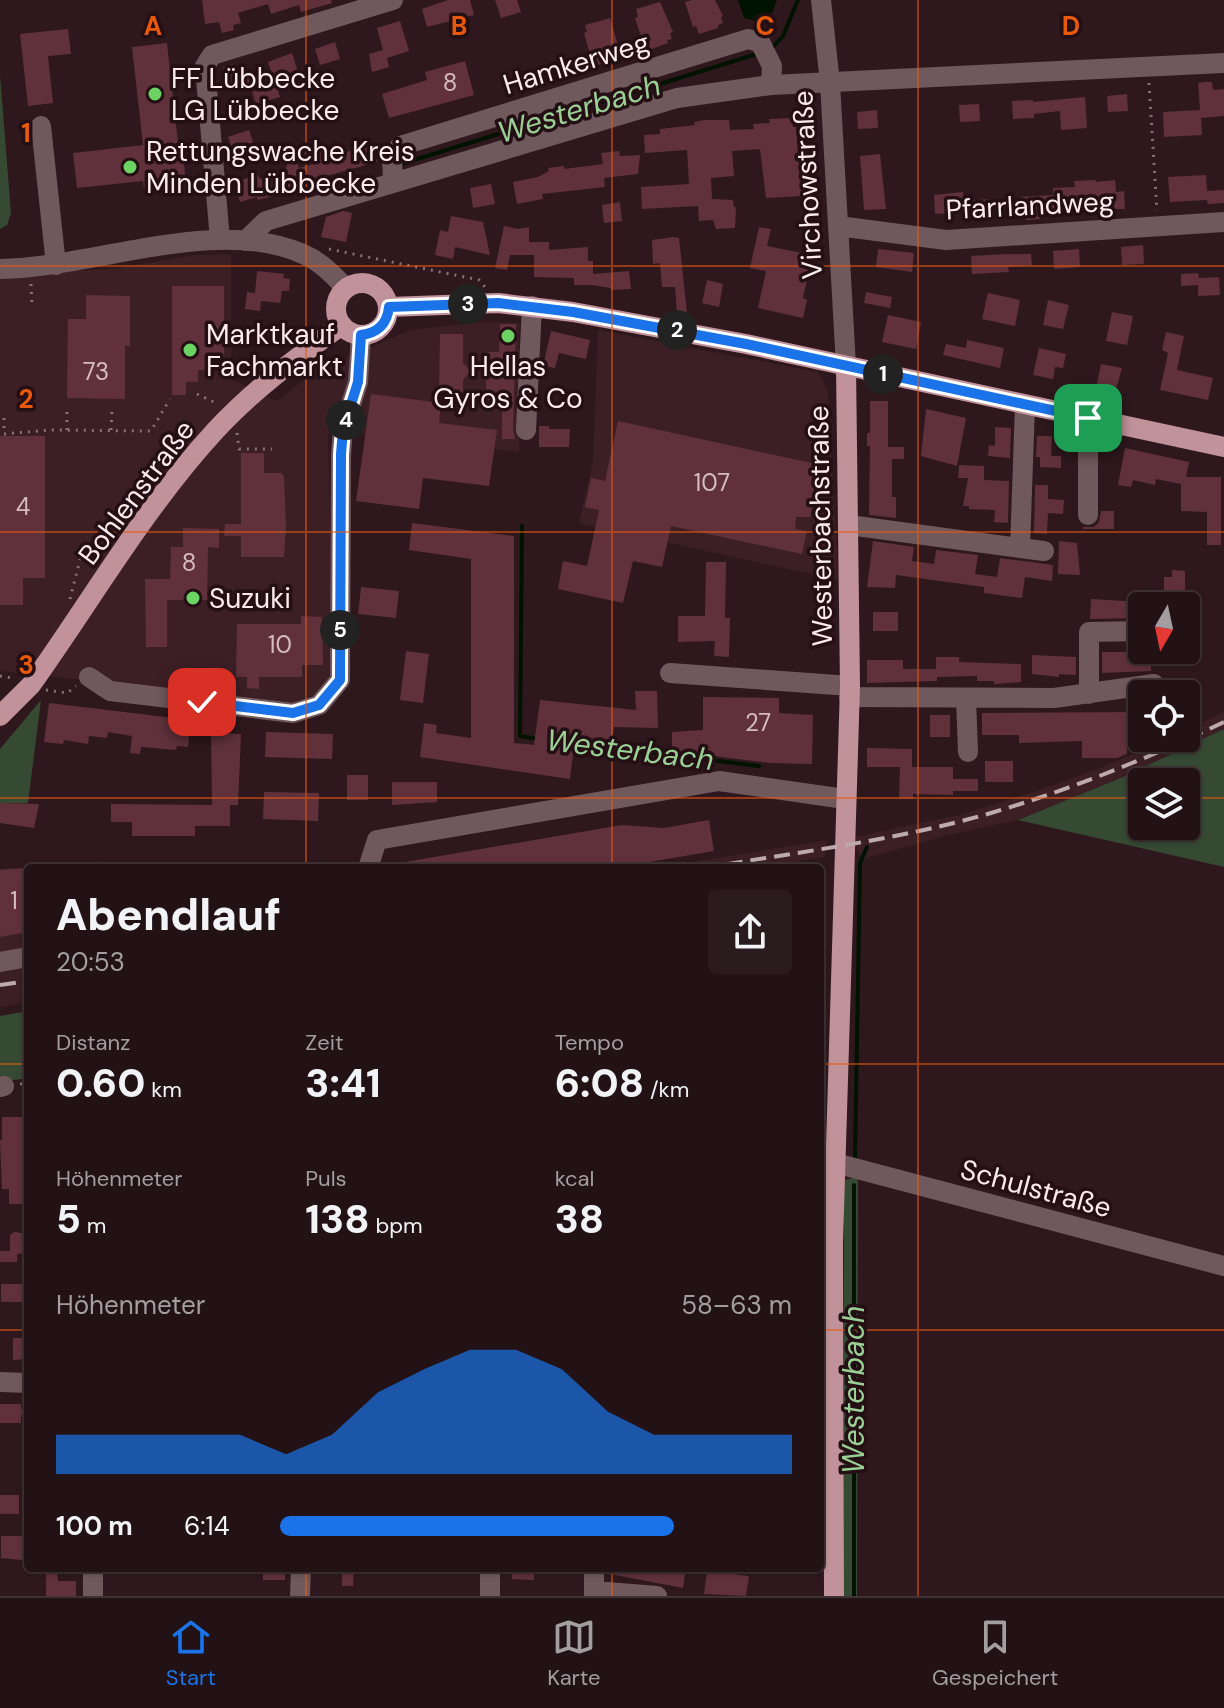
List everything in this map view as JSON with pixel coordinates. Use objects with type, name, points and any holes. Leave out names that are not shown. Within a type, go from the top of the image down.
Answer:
[{"type":"main road","points":[[361,282],[369,283],[383,292],[389,307],[381,327],[375,332],[361,335],[342,325],[336,310],[337,302],[346,288],[361,282]]},
{"type":"main road","points":[[389,307],[498,303],[649,325],[1224,447]]},
{"type":"main road","name":"Bohlenstraße","points":[[0,716],[31,685],[184,466],[234,412],[274,376],[342,325]]},
{"type":"main road","name":"Westerbachstraße","points":[[834,1596],[827,1442],[850,691],[846,366]]},
{"type":"street","points":[[220,240],[205,66],[212,55],[358,5],[393,0]]},
{"type":"street","name":"Virchowstraße","points":[[821,0],[830,83],[846,366]]},
{"type":"street","name":"Hamkerweg","points":[[393,181],[392,158],[400,146],[748,39],[760,42],[772,66],[771,85]]},
{"type":"street","points":[[245,241],[266,221],[677,98],[771,85],[1224,63]]},
{"type":"street","points":[[41,126],[56,265]]},
{"type":"street","name":"Pfarrlandweg","points":[[838,226],[946,240],[1224,222]]},
{"type":"street","points":[[0,269],[30,269],[171,245],[245,241],[281,245],[306,255],[333,274],[346,288]]},
{"type":"street","points":[[526,430],[532,306]]},
{"type":"street","points":[[89,677],[110,691],[293,713],[319,705],[340,680],[341,454],[343,430],[358,382],[361,335]]},
{"type":"street","points":[[1020,548],[1025,405]]},
{"type":"street","points":[[1088,418],[1088,515]]},
{"type":"street","points":[[849,525],[1044,551]]},
{"type":"street","points":[[1089,694],[1089,632],[1128,631]]},
{"type":"street","name":"Westerbachstraße","points":[[670,673],[850,691]]},
{"type":"street","points":[[850,691],[966,698],[1054,698],[1128,688]]},
{"type":"street","points":[[966,698],[968,752]]},
{"type":"street","points":[[369,864],[377,840],[719,781],[845,799]]},
{"type":"street","points":[[0,962],[24,958]]},
{"type":"street","name":"Schulstraße","points":[[835,1163],[1224,1266]]},
{"type":"street","points":[[0,1382],[24,1383]]},
{"type":"street","points":[[93,1572],[93,1596]]},
{"type":"street","points":[[300,1596],[301,1572]]},
{"type":"street","points":[[490,1572],[490,1596]]},
{"type":"street","points":[[594,1572],[594,1594],[657,1596]]},
{"type":"path","points":[[1149,68],[1158,226]]},
{"type":"path","points":[[306,255],[330,249],[479,280],[498,303]]},
{"type":"path","points":[[30,269],[32,308]]},
{"type":"path","points":[[197,394],[234,412],[239,449],[272,449]]},
{"type":"path","points":[[4,418],[2,434],[67,430],[151,431],[170,399]]},
{"type":"path","points":[[67,410],[67,430]]},
{"type":"path","points":[[111,430],[112,411]]},
{"type":"path","points":[[74,625],[70,594],[83,548]]},
{"type":"path","points":[[31,685],[67,693],[89,677]]},
{"type":"shaded area","points":[[738,0],[777,0],[772,13],[756,21],[744,18]]},
{"type":"shaded area","points":[[231,254],[231,379],[276,401],[318,370],[411,330],[480,322],[519,323],[519,452],[365,433],[328,434],[333,670],[323,692],[291,703],[0,671],[0,273],[112,269],[194,255]]},
{"type":"shaded area","points":[[598,330],[818,372],[828,392],[838,580],[579,523],[593,461]]},
{"type":"shaded area","points":[[1224,712],[1224,729],[1200,740],[1200,723]]},
{"type":"shaded area","points":[[1137,752],[1176,752],[1142,768],[1128,768],[1128,775],[1123,777],[1018,820],[948,835],[863,859],[850,838],[959,815],[1105,766]]},
{"type":"shaded area","points":[[827,840],[825,857],[782,864],[680,864]]},
{"type":"shaded area","points":[[24,868],[24,1003],[0,1007],[0,869]]},
{"type":"green space","points":[[0,75],[11,213],[7,225],[0,229]]},
{"type":"green space","points":[[41,700],[28,803],[0,803],[0,749]]},
{"type":"green space","points":[[1224,729],[1224,867],[1018,820],[1128,775],[1128,840],[1200,840],[1200,768],[1142,768],[1176,752],[1200,752],[1200,740]]},
{"type":"green space","points":[[24,1012],[24,1079],[0,1082],[0,1016]]},
{"type":"green space","points":[[858,1177],[857,1596],[844,1596],[844,1180]]},
{"type":"building","points":[[202,0],[331,0],[332,3],[301,12],[299,5],[271,14],[268,4],[238,13],[241,23],[233,25],[234,30],[222,33],[219,22],[205,24]]},
{"type":"building","points":[[448,0],[470,0],[474,15],[427,27],[422,9]]},
{"type":"building","points":[[495,0],[517,0],[521,12],[501,18]]},
{"type":"building","points":[[715,0],[723,23],[718,28],[699,34],[696,26],[693,27],[685,2]]},
{"type":"building","points":[[660,2],[673,32],[670,33],[672,39],[649,50],[635,18],[638,17],[636,9]]},
{"type":"building","points":[[610,18],[621,55],[597,65],[594,57],[591,58],[584,33],[587,32],[585,25]]},
{"type":"building","points":[[400,21],[409,51],[387,58],[389,67],[372,72],[369,54],[383,50],[377,28]]},
{"type":"building","points":[[68,29],[71,54],[48,56],[53,103],[28,106],[20,34]]},
{"type":"building","points":[[335,42],[340,59],[320,65],[315,49]]},
{"type":"building","points":[[167,43],[186,185],[144,189],[143,181],[77,188],[73,153],[143,145],[132,47]]},
{"type":"building","points":[[292,53],[298,72],[274,80],[268,62]]},
{"type":"building","points":[[465,61],[474,95],[389,118],[382,94],[427,80],[425,72]]},
{"type":"building","points":[[233,64],[234,69],[245,66],[250,83],[229,90],[223,67]]},
{"type":"building","points":[[1212,82],[1213,90],[1224,89],[1224,116],[1201,118],[1202,135],[1164,137],[1163,112],[1200,110],[1198,83]]},
{"type":"building","points":[[276,84],[280,97],[256,104],[252,92]]},
{"type":"building","points":[[1127,94],[1128,111],[1108,112],[1107,96]]},
{"type":"building","points":[[1085,97],[1087,128],[1061,130],[1060,111],[1034,114],[1034,118],[1013,119],[1012,101]]},
{"type":"building","points":[[979,104],[980,121],[960,122],[959,105]]},
{"type":"building","points":[[877,110],[878,128],[858,129],[857,112]]},
{"type":"building","points":[[792,118],[793,127],[796,127],[802,196],[766,198],[760,149],[732,151],[734,176],[711,178],[712,199],[733,200],[736,207],[735,228],[716,229],[713,220],[699,221],[698,206],[642,209],[641,187],[689,184],[687,150],[645,153],[644,135],[660,134],[660,129],[695,125],[694,122],[704,120],[729,120],[730,130],[754,129],[753,124],[770,123],[769,119]]},
{"type":"building","points":[[249,130],[254,145],[233,151],[228,137]]},
{"type":"building","points":[[372,144],[377,162],[305,182],[307,187],[240,202],[234,182],[258,175],[260,179],[283,173],[288,163],[297,161],[299,168],[319,162],[317,153],[328,150],[330,157]]},
{"type":"building","points":[[619,151],[620,156],[640,155],[638,174],[604,178],[605,187],[542,194],[543,199],[517,204],[513,182],[538,177],[549,171],[548,168],[603,164],[601,153]]},
{"type":"building","points":[[880,154],[886,209],[864,210],[860,156]]},
{"type":"building","points":[[1206,175],[1207,191],[1224,190],[1224,203],[1208,204],[1207,200],[1170,202],[1168,177]]},
{"type":"building","points":[[1115,180],[1116,192],[1124,191],[1125,209],[1077,209],[1043,213],[1040,219],[1026,220],[1025,215],[1021,215],[1020,197],[1053,195],[1053,188],[1075,187],[1074,181]]},
{"type":"building","points":[[491,184],[495,204],[473,208],[470,188]]},
{"type":"building","points":[[963,192],[963,201],[990,199],[991,217],[969,218],[968,212],[935,214],[934,195]]},
{"type":"building","points":[[620,202],[622,221],[604,223],[602,205]]},
{"type":"building","points":[[343,211],[352,213],[346,242],[321,237],[326,217]]},
{"type":"building","points":[[451,216],[483,222],[490,255],[455,247],[453,259],[435,255],[440,230],[448,232]]},
{"type":"building","points":[[504,226],[518,229],[529,227],[529,242],[549,242],[549,250],[588,247],[588,261],[593,261],[593,274],[629,271],[631,289],[574,285],[574,278],[534,277],[534,255],[510,255],[507,270],[495,268]]},
{"type":"building","points":[[759,227],[771,229],[767,246],[812,255],[803,298],[807,300],[803,318],[758,308],[766,271],[750,268]]},
{"type":"building","points":[[679,238],[687,313],[677,314],[675,287],[662,287],[660,263],[653,264],[652,240]]},
{"type":"building","points":[[1143,245],[1144,264],[1122,265],[1121,247]]},
{"type":"building","points":[[878,249],[914,253],[912,272],[876,267]]},
{"type":"building","points":[[1079,249],[1080,267],[1054,269],[1053,251]]},
{"type":"building","points":[[1031,254],[1032,265],[1008,267],[1009,272],[972,274],[971,256]]},
{"type":"building","points":[[257,271],[284,274],[283,278],[290,279],[289,291],[282,291],[280,303],[261,301],[260,311],[245,309],[247,292],[255,293]]},
{"type":"building","points":[[1198,273],[1199,278],[1219,277],[1220,295],[1198,296],[1198,285],[1181,286],[1181,274]]},
{"type":"building","points":[[707,280],[723,284],[719,307],[702,303]]},
{"type":"building","points":[[172,286],[224,286],[224,357],[211,357],[211,370],[198,370],[198,382],[186,382],[186,395],[172,395]]},
{"type":"building","points":[[866,292],[892,297],[890,308],[864,303]]},
{"type":"building","points":[[988,293],[1020,300],[1015,326],[982,319]]},
{"type":"building","points":[[86,295],[130,296],[130,346],[125,346],[125,399],[67,398],[68,319],[86,319]]},
{"type":"building","points":[[1048,300],[1069,305],[1063,329],[1043,325]]},
{"type":"building","points":[[1112,312],[1133,316],[1127,345],[1106,341]]},
{"type":"building","points":[[888,315],[921,322],[916,349],[882,342]]},
{"type":"building","points":[[500,324],[516,324],[515,439],[502,439],[502,400],[486,400],[486,352],[499,352]]},
{"type":"building","points":[[551,331],[590,340],[586,359],[559,353],[555,368],[543,366]]},
{"type":"building","points":[[1166,332],[1184,336],[1177,370],[1213,378],[1208,400],[1160,390],[1168,353],[1162,350]]},
{"type":"building","points":[[440,334],[463,334],[463,363],[471,371],[463,380],[463,392],[439,393]]},
{"type":"building","points":[[967,340],[1004,348],[1000,368],[943,355],[946,344],[966,348]]},
{"type":"building","points":[[1039,348],[1066,354],[1063,368],[1055,367],[1053,379],[1033,375]]},
{"type":"building","points":[[1101,364],[1122,368],[1115,393],[1096,388]]},
{"type":"building","points":[[371,394],[441,403],[439,423],[497,430],[489,486],[423,478],[419,509],[356,501]]},
{"type":"building","points":[[870,401],[888,401],[888,447],[904,447],[904,459],[892,459],[892,497],[896,497],[896,518],[869,515],[870,446],[867,446],[867,433],[870,433]]},
{"type":"building","points":[[926,409],[966,418],[957,466],[921,456]]},
{"type":"building","points":[[618,421],[821,465],[810,517],[796,517],[795,529],[807,531],[802,554],[671,526],[662,567],[633,561],[623,603],[558,589],[563,561],[587,566],[599,510],[585,507],[591,478],[605,481]]},
{"type":"building","points":[[539,426],[570,429],[569,447],[539,447]]},
{"type":"building","points":[[995,427],[1011,428],[1010,458],[988,456],[989,445],[995,446]]},
{"type":"building","points":[[0,436],[45,436],[45,578],[23,578],[23,605],[0,605]]},
{"type":"building","points":[[1037,436],[1052,436],[1051,456],[1061,456],[1061,468],[1040,467],[1040,457],[1036,457]]},
{"type":"building","points":[[1125,448],[1189,462],[1186,477],[1221,477],[1221,545],[1207,545],[1207,512],[1181,511],[1181,484],[1156,479],[1155,485],[1133,480],[1131,487],[1118,485]]},
{"type":"building","points":[[241,453],[264,453],[264,473],[281,473],[284,476],[284,557],[241,557],[241,536],[224,536],[225,524],[241,524]]},
{"type":"building","points":[[959,465],[984,466],[984,480],[1009,481],[1008,523],[994,522],[995,510],[963,506],[968,478],[958,478]]},
{"type":"building","points":[[1035,485],[1048,485],[1048,499],[1064,500],[1063,514],[1048,513],[1047,534],[1034,533]]},
{"type":"building","points":[[1101,511],[1114,511],[1114,529],[1083,529],[1094,527],[1099,522]]},
{"type":"building","points":[[412,523],[514,536],[514,743],[534,745],[540,700],[636,710],[635,691],[657,691],[658,728],[614,727],[612,740],[575,737],[570,779],[420,757],[424,723],[437,725],[436,733],[471,738],[471,559],[409,550]]},
{"type":"building","points":[[183,528],[219,529],[219,548],[208,547],[207,600],[167,600],[167,647],[146,647],[145,579],[170,579],[171,547],[183,547]]},
{"type":"building","points":[[873,541],[914,547],[912,561],[934,564],[936,550],[978,555],[975,574],[997,577],[1000,558],[1053,565],[1052,581],[1025,577],[1022,598],[984,593],[984,587],[896,575],[895,588],[867,587]]},
{"type":"building","points":[[1059,541],[1077,543],[1080,575],[1058,574]]},
{"type":"building","points":[[706,562],[726,562],[725,618],[730,618],[729,657],[714,656],[715,641],[678,642],[678,616],[705,616]]},
{"type":"building","points":[[1172,570],[1185,571],[1185,592],[1164,592],[1164,577],[1172,577]]},
{"type":"building","points":[[361,587],[399,591],[396,618],[358,614]]},
{"type":"building","points":[[1091,599],[1128,601],[1128,618],[1090,619]]},
{"type":"building","points":[[873,612],[898,612],[898,631],[873,631]]},
{"type":"building","points":[[301,616],[322,617],[323,665],[302,665],[302,677],[259,677],[259,689],[247,688],[247,677],[236,677],[237,624],[301,624]]},
{"type":"building","points":[[406,651],[429,654],[423,703],[400,700]]},
{"type":"building","points":[[1102,652],[1128,652],[1128,664],[1151,664],[1151,671],[1102,673]]},
{"type":"building","points":[[1032,655],[1076,657],[1076,675],[1032,674]]},
{"type":"building","points":[[936,657],[959,657],[959,662],[1021,664],[1021,682],[994,684],[994,681],[977,681],[977,676],[937,677],[937,681],[867,683],[867,660],[903,660],[903,669],[936,669]]},
{"type":"building","points":[[703,697],[779,698],[779,713],[813,715],[812,764],[771,763],[672,751],[672,732],[703,730]]},
{"type":"building","points":[[49,703],[191,720],[188,747],[177,746],[176,750],[141,747],[140,754],[130,753],[132,736],[108,732],[107,738],[89,736],[88,744],[64,740],[63,744],[44,742]]},
{"type":"building","points":[[1128,712],[1127,754],[1117,758],[1082,758],[1082,741],[1019,743],[1019,735],[982,735],[982,713]]},
{"type":"building","points":[[930,715],[950,715],[950,737],[930,737]]},
{"type":"building","points":[[266,732],[333,734],[332,759],[265,757]]},
{"type":"building","points":[[211,733],[241,734],[238,805],[230,805],[230,826],[195,826],[195,836],[132,836],[132,822],[111,822],[111,804],[212,805]]},
{"type":"building","points":[[867,748],[912,749],[912,767],[953,767],[953,779],[978,779],[978,791],[953,791],[953,795],[913,794],[913,799],[899,799],[900,767],[867,767]]},
{"type":"building","points":[[985,761],[1013,761],[1013,782],[985,782]]},
{"type":"building","points":[[347,775],[368,775],[368,800],[347,800]]},
{"type":"building","points":[[392,782],[437,782],[437,802],[392,805]]},
{"type":"building","points":[[264,792],[319,793],[318,821],[263,819]]},
{"type":"building","points":[[0,803],[39,804],[34,828],[0,823]]},
{"type":"building","points":[[709,820],[714,851],[638,864],[405,862],[622,825],[664,828]]},
{"type":"building","points":[[24,868],[24,933],[0,937],[0,870]]},
{"type":"building","points":[[2,1117],[24,1117],[22,1204],[9,1204],[9,1189],[2,1189]]},
{"type":"building","points":[[14,1232],[24,1233],[24,1253],[17,1254],[17,1262],[0,1262],[0,1251],[10,1251],[10,1235]]},
{"type":"building","points":[[1,1284],[22,1284],[22,1302],[1,1302]]},
{"type":"building","points":[[13,1338],[24,1338],[24,1359],[13,1360]]},
{"type":"building","points":[[0,1404],[21,1404],[24,1413],[21,1423],[0,1423]]},
{"type":"building","points":[[0,1495],[19,1495],[19,1514],[0,1514]]},
{"type":"building","points":[[1,1536],[22,1536],[22,1560],[1,1558]]},
{"type":"building","points":[[46,1572],[57,1572],[58,1581],[76,1581],[76,1596],[46,1596]]},
{"type":"building","points":[[263,1572],[285,1572],[285,1580],[263,1580]]},
{"type":"building","points":[[342,1572],[354,1572],[353,1586],[342,1586]]},
{"type":"building","points":[[512,1572],[534,1572],[534,1580],[512,1579]]},
{"type":"building","points":[[610,1572],[685,1572],[683,1588]]},
{"type":"building","points":[[707,1572],[749,1576],[746,1596],[704,1594]]},
{"type":"waterway","name":"Westerbach","points":[[772,48],[783,36],[798,0]]},
{"type":"waterway","name":"Westerbach","points":[[401,164],[757,54]]},
{"type":"waterway","name":"Westerbach","points":[[522,526],[520,736],[539,739]]},
{"type":"waterway","name":"Westerbach","points":[[572,743],[759,766]]},
{"type":"waterway","name":"Westerbach","points":[[855,1159],[860,863],[867,847]]},
{"type":"waterway","name":"Westerbach","points":[[854,1185],[854,1596]]},
{"type":"railway","points":[[729,864],[884,838],[991,813],[1110,772],[1224,722]]},
{"type":"railway","points":[[0,985],[24,982]]},
{"type":"place","name":"FF Lübbecke LG Lübbecke","points":[[155,94]]},
{"type":"place","name":"Rettungswache Kreis Minden Lübbecke","points":[[130,167]]},
{"type":"place","name":"Hellas Gyros & Co","points":[[508,336]]},
{"type":"place","name":"Marktkauf Fachmarkt","points":[[190,350]]},
{"type":"place","name":"Suzuki","points":[[193,598]]},
{"type":"route","points":[[202,702],[293,713],[319,705],[340,680],[343,430],[358,382],[361,335],[375,332],[381,327],[389,307],[498,303],[573,312],[746,344],[1088,418]]}]
